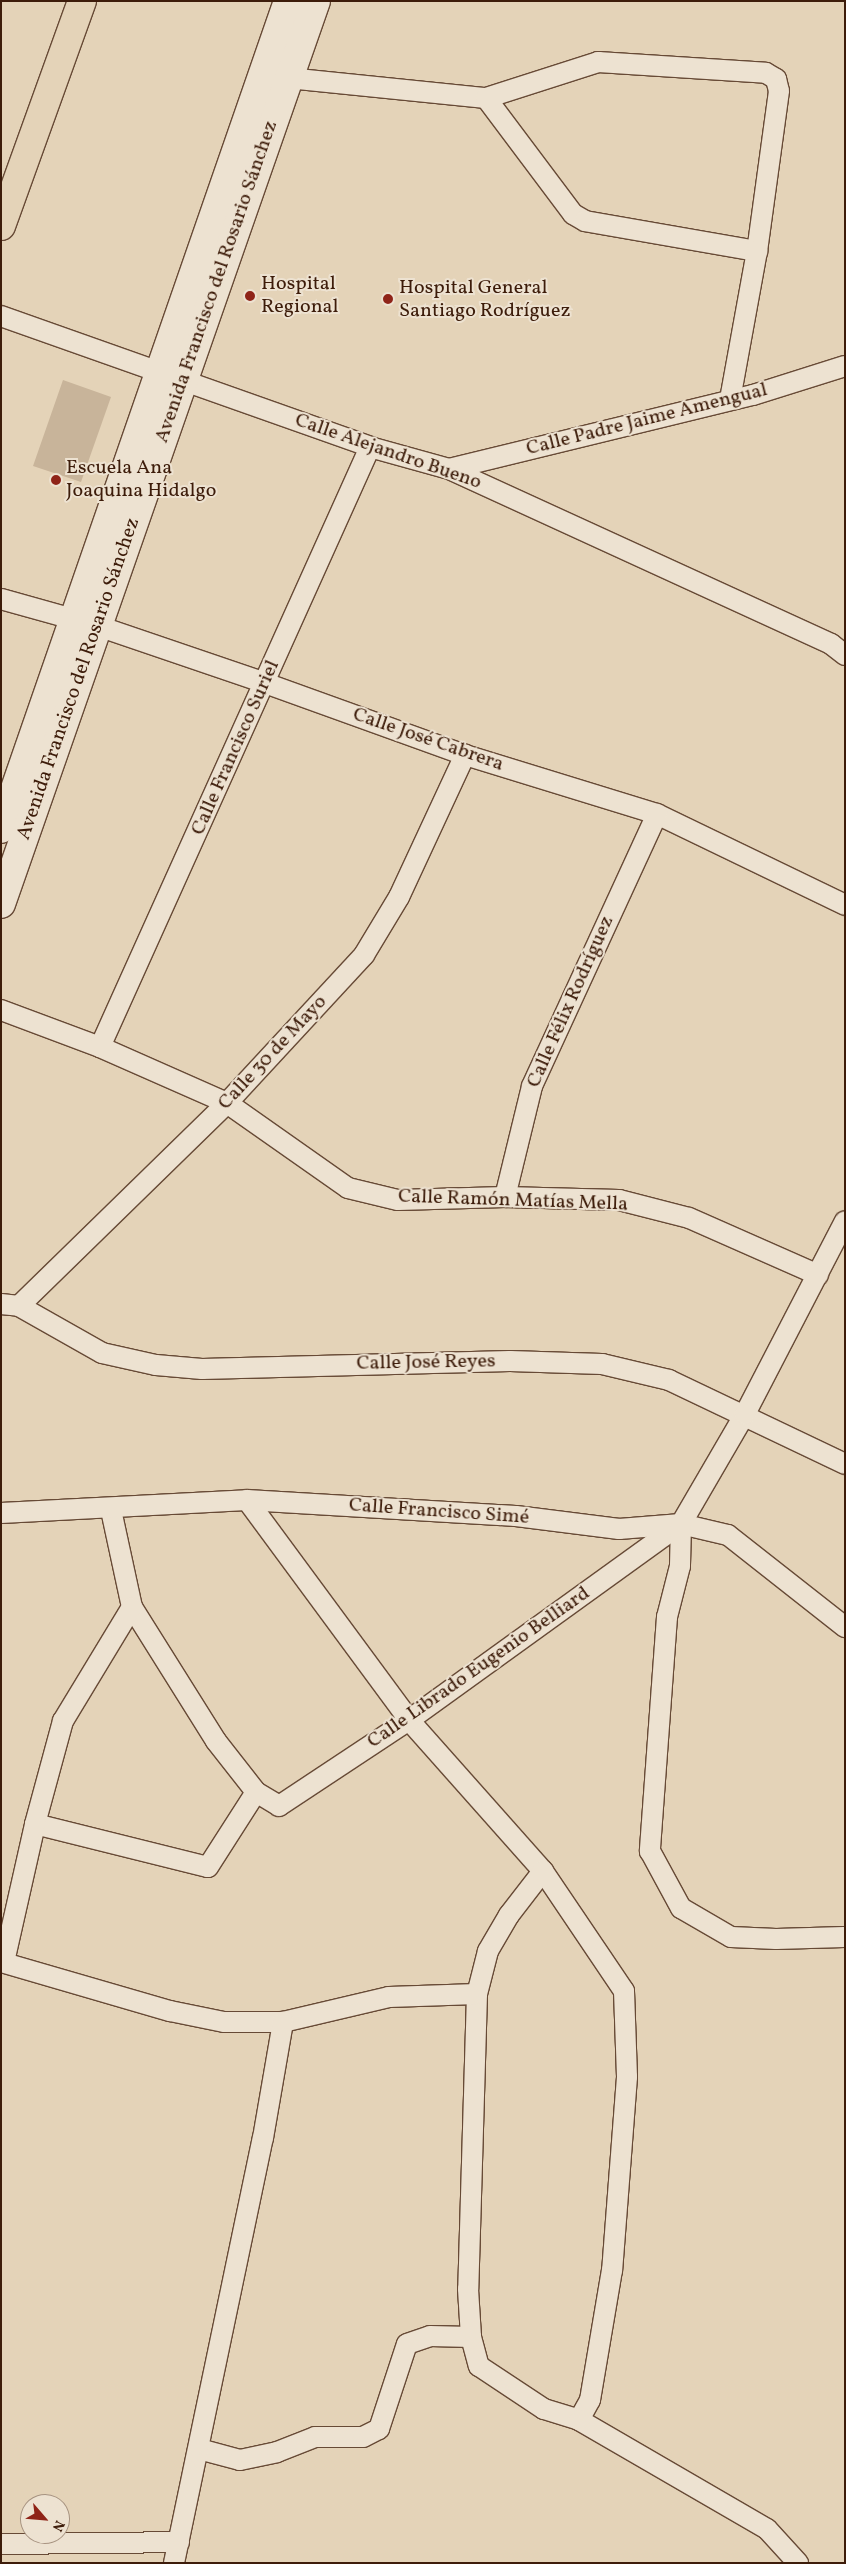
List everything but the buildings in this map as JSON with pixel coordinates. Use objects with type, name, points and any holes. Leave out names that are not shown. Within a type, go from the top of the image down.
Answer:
[{"type":"main road","points":[[1,226],[82,1]]},
{"type":"main road","name":"Avenida Francisco del Rosario Sánchez","points":[[1,904],[87,623],[172,376],[288,1]]},
{"type":"main road","name":"Avenida Francisco del Rosario Sánchez","points":[[172,376],[316,1]]},
{"type":"main road","name":"Avenida Francisco del Rosario Sánchez","points":[[1,829],[87,623]]},
{"type":"street","points":[[288,78],[486,98],[598,62],[766,73],[776,80],[779,91],[757,252],[730,400]]},
{"type":"street","points":[[486,98],[573,214],[579,218],[605,227],[757,252]]},
{"type":"street","name":"Calle Alejandro Bueno","points":[[1,316],[370,448],[449,469],[831,644],[845,655]]},
{"type":"street","name":"Calle Padre Jaime Amengual","points":[[449,469],[730,400],[845,366]]},
{"type":"street","name":"Calle Francisco Suriel","points":[[100,1047],[370,448]]},
{"type":"street","name":"Calle José Cabrera","points":[[1,599],[87,623],[265,683],[465,755],[658,814],[845,906]]},
{"type":"street","name":"Calle 30 de Mayo","points":[[10,1305],[227,1103],[364,955],[399,897],[465,755]]},
{"type":"street","name":"Calle Félix Rodríguez","points":[[506,1197],[532,1086],[658,814]]},
{"type":"street","name":"Calle Ramón Matías Mella","points":[[1,1010],[100,1047],[227,1103],[348,1188],[398,1200],[506,1197],[628,1202],[689,1218],[818,1275]]},
{"type":"street","name":"Calle Librado Eugenio Belliard","points":[[111,1510],[132,1607],[216,1741],[256,1792],[279,1806],[409,1720],[681,1524],[745,1414],[845,1221]]},
{"type":"street","name":"Calle José Reyes","points":[[10,1305],[102,1353],[156,1365],[202,1369],[510,1361],[602,1364],[670,1380],[745,1414],[845,1464]]},
{"type":"street","points":[[247,1500],[409,1720],[543,1871],[624,1991],[627,2077],[612,2270],[590,2400],[579,2420]]},
{"type":"street","name":"Calle Francisco Simé","points":[[1,1514],[111,1510],[247,1500],[516,1516],[618,1529],[681,1524],[728,1536],[845,1627]]},
{"type":"street","points":[[681,1524],[680,1566],[667,1617],[650,1851],[681,1908],[731,1937],[776,1940],[844,1937]]},
{"type":"street","points":[[132,1607],[63,1721],[35,1824],[3,1962],[170,2011],[224,2022],[283,2022],[388,1997],[477,1994]]},
{"type":"street","points":[[35,1824],[208,1867],[256,1792]]},
{"type":"street","points":[[543,1871],[509,1915],[488,1951],[477,1994],[468,2289],[471,2337],[479,2366],[544,2409],[579,2420],[767,2529],[798,2563]]},
{"type":"street","points":[[174,2563],[263,2138],[283,2022]]},
{"type":"street","points":[[199,2450],[240,2460],[277,2452],[315,2437],[363,2437],[379,2429],[407,2344],[430,2336],[471,2337]]},
{"type":"street","points":[[1,2544],[179,2542]]},
{"type":"shaded area","points":[[63,380],[111,397],[81,482],[33,466]]},
{"type":"place","name":"Hospital Regional","points":[[250,296]]},
{"type":"place","name":"Hospital General Santiago Rodríguez","points":[[388,299]]},
{"type":"place","name":"Escuela Ana Joaquina Hidalgo","points":[[56,480]]}]
